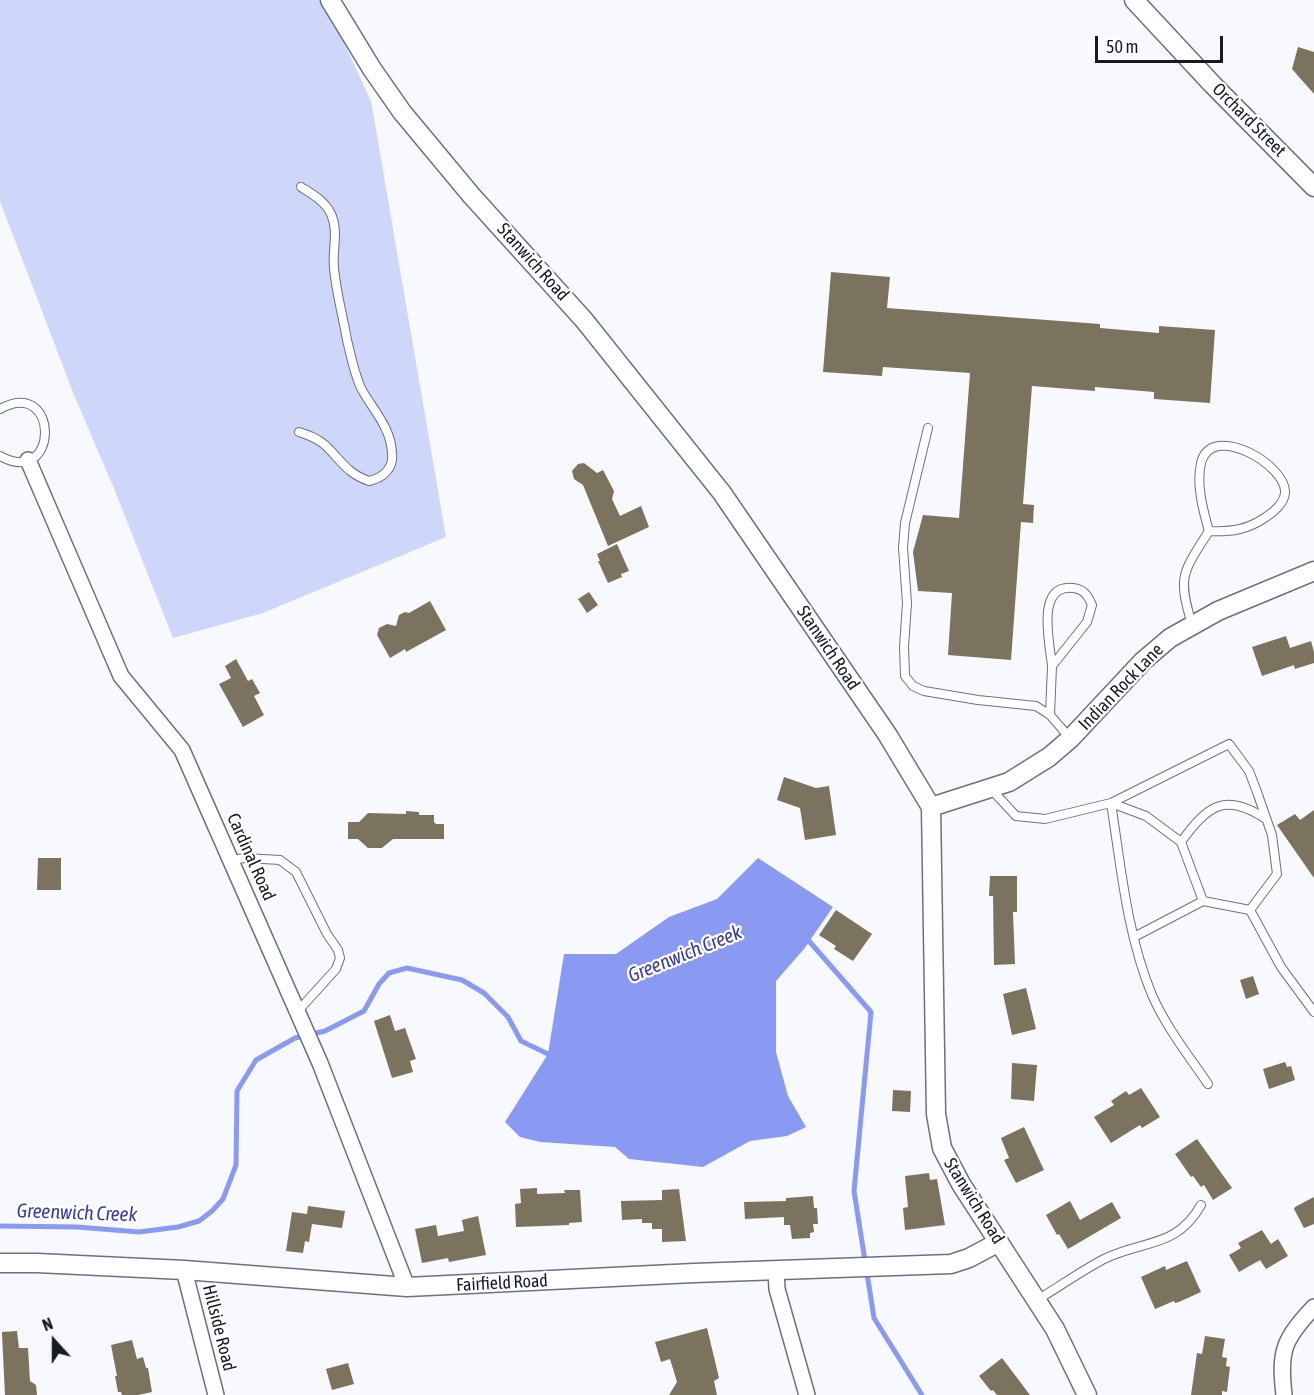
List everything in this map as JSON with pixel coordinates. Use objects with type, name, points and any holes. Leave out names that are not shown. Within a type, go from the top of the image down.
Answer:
[{"type":"street","name":"Stanwich Road","points":[[330,0],[372,69],[402,112],[464,187],[584,320],[722,493],[887,734],[931,807],[937,1127],[942,1148],[954,1172],[1055,1329],[1087,1395]]},
{"type":"street","name":"Orchard Street","points":[[1134,0],[1213,86],[1314,187]]},
{"type":"street","name":"Cardinal Road","points":[[28,460],[121,676],[182,750],[298,1011],[407,1287]]},
{"type":"street","name":"Indian Rock Lane","points":[[931,807],[1009,782],[1049,757],[1160,646],[1192,624],[1218,611],[1314,571]]},
{"type":"street","name":"Fairfield Road","points":[[0,1263],[184,1270],[407,1287],[909,1266],[960,1262],[999,1242]]},
{"type":"street","name":"Hillside Road","points":[[184,1270],[216,1395]]},
{"type":"street","points":[[776,1270],[777,1289],[807,1395]]},
{"type":"street","points":[[1284,1395],[1281,1367],[1285,1345],[1297,1325],[1314,1307]]},
{"type":"lane","points":[[299,432],[314,437],[324,444],[346,469],[369,482],[384,476],[390,466],[393,453],[383,422],[357,379],[348,343],[336,287],[333,265],[334,226],[330,213],[319,198],[301,187]]},
{"type":"lane","points":[[0,409],[9,405],[29,406],[37,411],[46,428],[46,438],[37,455],[19,462],[9,461],[0,456]]},
{"type":"lane","points":[[928,428],[905,523],[903,548],[907,603],[905,676],[913,686],[924,691],[1036,706],[1050,715],[1070,738]]},
{"type":"lane","points":[[1192,624],[1183,586],[1184,576],[1209,531],[1200,486],[1201,462],[1210,448],[1221,444],[1240,449],[1264,461],[1282,480],[1285,491],[1282,502],[1269,515],[1248,528],[1231,532],[1209,531]]},
{"type":"lane","points":[[1050,715],[1052,666],[1047,615],[1050,601],[1054,594],[1067,587],[1079,588],[1088,596],[1092,605],[1087,622],[1052,666]]},
{"type":"lane","points":[[991,789],[1016,816],[1045,819],[1111,803],[1229,744],[1249,771],[1272,835],[1277,874],[1250,910]]},
{"type":"lane","points":[[1111,803],[1146,816],[1180,842],[1203,902]]},
{"type":"lane","points":[[1111,803],[1134,937],[1152,995],[1178,1040],[1208,1084]]},
{"type":"lane","points":[[1180,842],[1197,819],[1215,808],[1232,804],[1249,808],[1266,819]]},
{"type":"lane","points":[[231,860],[245,858],[280,860],[296,872],[327,934],[338,950],[340,958],[336,969],[298,1011]]},
{"type":"lane","points":[[1134,937],[1203,902],[1250,910]]},
{"type":"lane","points":[[1250,910],[1281,967],[1314,1012]]},
{"type":"lane","points":[[1037,1300],[1102,1260],[1172,1237],[1193,1219],[1201,1205]]},
{"type":"shaded area","points":[[0,0],[324,0],[371,101],[446,537],[263,613],[173,638],[74,395],[0,201]]},
{"type":"water","points":[[758,858],[833,907],[804,949],[776,981],[776,1052],[788,1096],[806,1127],[787,1136],[750,1141],[703,1167],[629,1159],[615,1147],[540,1142],[520,1137],[505,1122],[548,1054],[564,954],[616,954],[669,917],[717,899]]},
{"type":"building","points":[[1298,47],[1314,52],[1314,94],[1292,69]]},
{"type":"building","points":[[831,272],[890,277],[887,308],[1100,324],[1100,328],[1159,333],[1159,326],[1215,330],[1210,403],[1154,399],[1154,392],[1095,387],[1095,391],[1032,386],[1023,504],[1034,505],[1033,523],[1021,522],[1011,660],[948,655],[952,593],[918,591],[913,552],[923,515],[959,518],[970,373],[883,367],[882,376],[823,372]]},
{"type":"building","points":[[584,463],[597,473],[603,470],[614,491],[612,499],[620,516],[641,506],[649,527],[608,546],[583,485],[574,479],[572,471],[578,464]]},
{"type":"building","points":[[617,544],[629,571],[608,583],[597,554]]},
{"type":"building","points":[[589,592],[598,605],[587,613],[578,599]]},
{"type":"building","points":[[430,601],[446,630],[390,658],[377,635],[379,628],[387,624],[396,626],[399,615],[409,613]]},
{"type":"building","points":[[1286,636],[1290,648],[1311,641],[1314,663],[1295,669],[1294,665],[1262,676],[1252,647]]},
{"type":"building","points":[[236,659],[248,681],[252,679],[260,693],[254,696],[264,715],[243,727],[219,684],[231,678],[225,666]]},
{"type":"building","points":[[784,777],[816,788],[829,786],[836,835],[805,840],[800,808],[777,800]]},
{"type":"building","points":[[1314,810],[1314,878],[1277,825],[1295,814],[1300,820]]},
{"type":"building","points":[[406,811],[419,812],[419,815],[434,815],[436,824],[444,824],[444,839],[393,839],[382,848],[368,848],[358,839],[348,839],[348,822],[359,822],[368,813],[406,814]]},
{"type":"building","points":[[38,858],[61,858],[61,890],[37,890]]},
{"type":"building","points":[[990,876],[1017,876],[1017,912],[1013,912],[1015,964],[994,965],[993,896],[989,896]]},
{"type":"building","points":[[836,910],[872,934],[853,961],[834,949],[836,946],[819,935]]},
{"type":"building","points":[[1253,976],[1259,994],[1246,999],[1240,980]]},
{"type":"building","points":[[1026,988],[1036,1029],[1012,1035],[1003,994]]},
{"type":"building","points":[[390,1015],[395,1031],[405,1028],[416,1059],[410,1061],[413,1072],[392,1078],[374,1021]]},
{"type":"building","points":[[1285,1062],[1287,1067],[1291,1066],[1295,1080],[1269,1089],[1263,1069]]},
{"type":"building","points":[[1012,1063],[1037,1065],[1034,1101],[1011,1099]]},
{"type":"building","points":[[1141,1088],[1160,1117],[1142,1128],[1140,1125],[1111,1143],[1094,1117],[1114,1105],[1111,1101],[1126,1091],[1129,1095]]},
{"type":"building","points":[[893,1090],[911,1091],[910,1112],[892,1111]]},
{"type":"building","points":[[1024,1127],[1044,1170],[1016,1183],[1004,1160],[1009,1158],[1001,1138]]},
{"type":"building","points":[[1197,1139],[1232,1188],[1213,1200],[1204,1185],[1201,1187],[1193,1176],[1191,1177],[1175,1154]]},
{"type":"building","points":[[929,1173],[930,1180],[937,1179],[945,1225],[905,1230],[903,1208],[908,1207],[905,1176]]},
{"type":"building","points":[[537,1188],[537,1194],[580,1190],[582,1222],[569,1223],[569,1225],[516,1227],[515,1204],[521,1203],[520,1189]]},
{"type":"building","points":[[679,1189],[686,1241],[662,1242],[662,1229],[652,1229],[652,1223],[642,1223],[642,1219],[622,1220],[621,1201],[662,1200],[662,1190]]},
{"type":"building","points":[[813,1196],[814,1208],[817,1208],[818,1224],[813,1224],[814,1232],[810,1233],[810,1238],[792,1239],[790,1225],[784,1225],[784,1217],[745,1219],[744,1202],[786,1201],[786,1198]]},
{"type":"building","points":[[1314,1197],[1314,1224],[1304,1228],[1294,1209]]},
{"type":"building","points":[[1070,1201],[1080,1220],[1112,1202],[1121,1218],[1068,1249],[1046,1215]]},
{"type":"building","points":[[308,1206],[345,1211],[342,1228],[312,1224],[309,1242],[305,1241],[303,1253],[286,1251],[292,1212],[307,1214]]},
{"type":"building","points":[[478,1216],[486,1255],[449,1262],[448,1258],[422,1263],[415,1229],[436,1225],[438,1236],[464,1231],[462,1220]]},
{"type":"building","points":[[1262,1230],[1271,1244],[1278,1239],[1288,1256],[1266,1269],[1260,1260],[1239,1272],[1229,1255],[1241,1248],[1238,1243]]},
{"type":"building","points":[[1187,1261],[1201,1292],[1155,1309],[1141,1277],[1165,1266],[1166,1270]]},
{"type":"building","points":[[707,1328],[719,1378],[714,1381],[717,1395],[669,1395],[677,1382],[670,1359],[661,1362],[655,1342]]},
{"type":"building","points":[[17,1331],[19,1348],[28,1348],[30,1381],[36,1385],[37,1395],[5,1395],[2,1332]]},
{"type":"building","points":[[1205,1336],[1225,1339],[1222,1357],[1227,1358],[1226,1366],[1230,1367],[1227,1392],[1222,1391],[1222,1395],[1191,1395],[1197,1353],[1202,1354]]},
{"type":"building","points":[[132,1340],[137,1359],[143,1357],[146,1368],[148,1368],[152,1392],[122,1395],[118,1392],[111,1345]]},
{"type":"building","points":[[1002,1358],[1030,1395],[997,1395],[979,1376]]},
{"type":"building","points":[[348,1363],[354,1384],[332,1390],[326,1369]]},
{"type":"waterway","name":"Greenwich Creek","points":[[804,941],[809,941],[871,1012],[854,1191],[874,1318],[922,1395]]},
{"type":"waterway","name":"Greenwich Creek","points":[[0,1226],[77,1227],[139,1232],[178,1227],[199,1221],[223,1199],[236,1165],[237,1091],[256,1060],[295,1038],[325,1031],[364,1011],[379,984],[389,973],[407,968],[462,980],[484,993],[508,1017],[521,1041],[548,1054],[552,1052]]}]
